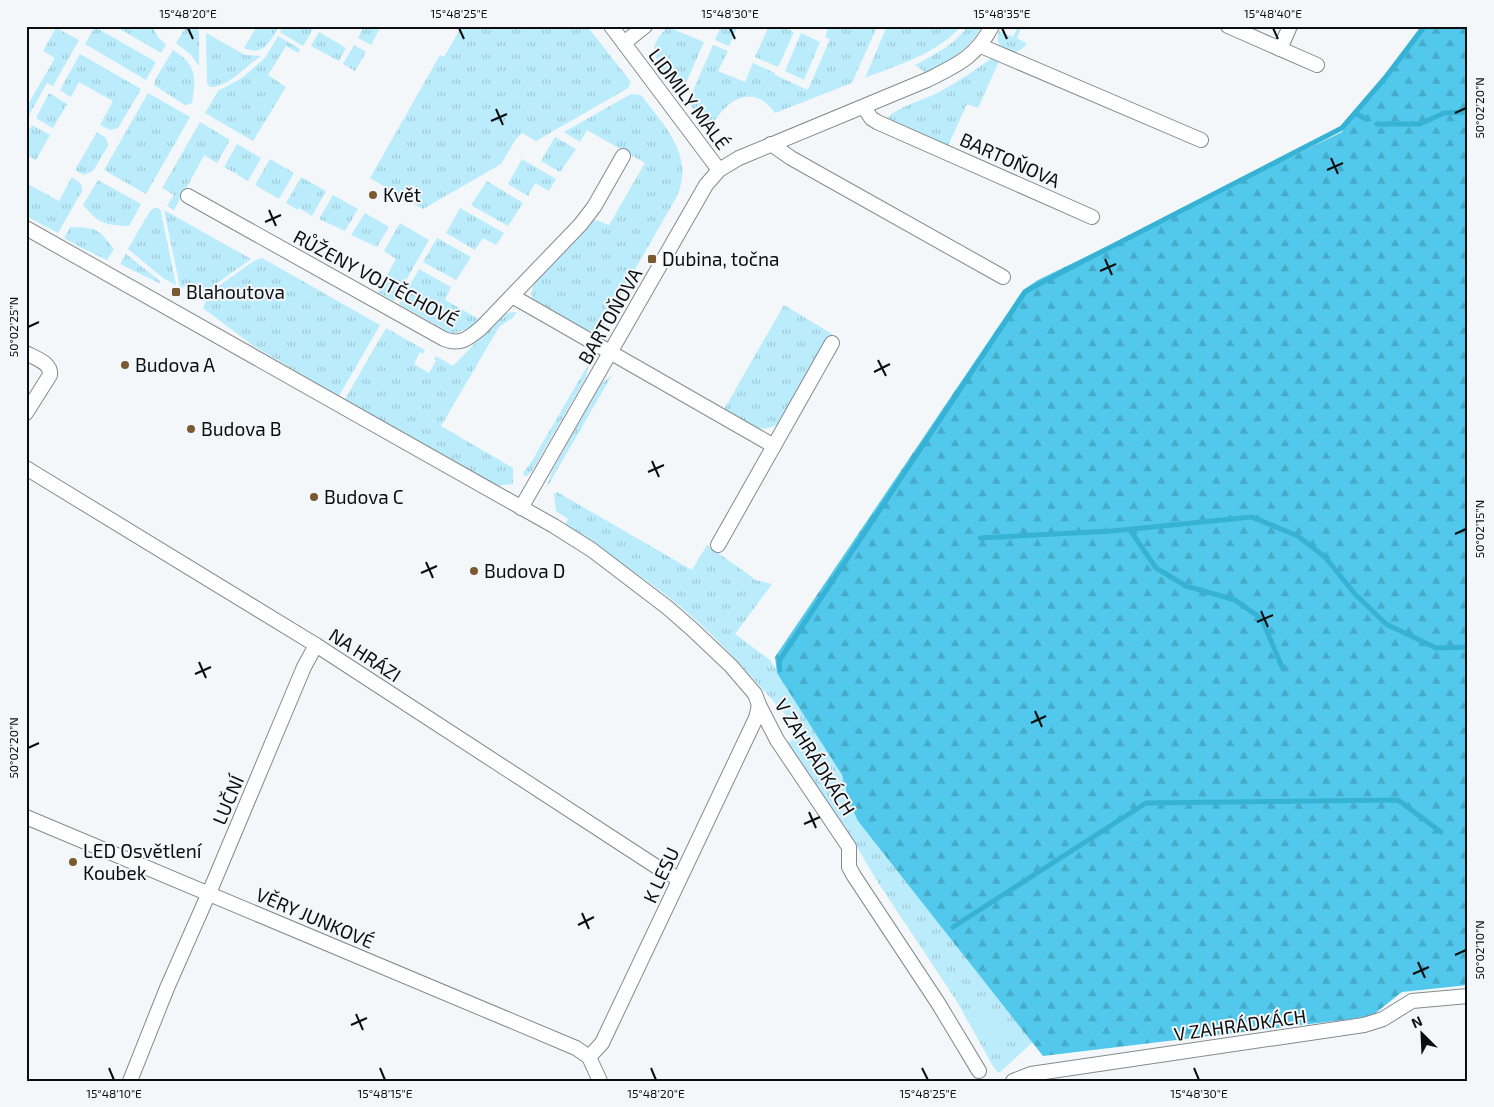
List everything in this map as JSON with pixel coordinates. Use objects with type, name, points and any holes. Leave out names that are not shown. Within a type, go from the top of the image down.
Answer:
[{"type":"street","name":"LIDMILY MALÉ","points":[[612,26],[719,170]]},
{"type":"street","points":[[624,43],[645,26]]},
{"type":"street","name":"BARTOŇOVA","points":[[521,508],[706,185],[719,170],[739,158],[864,107],[947,70],[981,46],[992,26]]},
{"type":"street","points":[[1228,26],[1316,65]]},
{"type":"street","points":[[1280,49],[1290,26]]},
{"type":"street","points":[[981,46],[1200,140]]},
{"type":"street","name":"BARTOŇOVA","points":[[864,107],[871,118],[877,122],[1092,217]]},
{"type":"street","points":[[771,144],[791,158],[1003,277]]},
{"type":"street","name":"RŮŽENY VOJTĚCHOVÉ","points":[[188,196],[449,341],[461,342],[468,339],[512,296],[588,216],[623,156]]},
{"type":"street","points":[[26,228],[521,508]]},
{"type":"street","points":[[512,296],[774,446]]},
{"type":"street","points":[[718,545],[832,343]]},
{"type":"street","points":[[26,353],[44,363],[51,371],[26,414]]},
{"type":"street","name":"NA HRÁZI","points":[[26,468],[316,646],[648,862],[679,879]]},
{"type":"street","name":"V ZAHRÁDKÁCH","points":[[521,508],[592,550],[668,608],[731,666],[755,694],[759,706],[777,740],[849,847],[849,867],[854,876],[938,1003],[979,1071]]},
{"type":"street","name":"LUČNÍ","points":[[130,1081],[167,988],[209,894],[304,667],[316,646]]},
{"type":"street","name":"K LESU","points":[[588,1056],[602,1043],[756,718],[759,706]]},
{"type":"street","name":"VĚRY JUNKOVÉ","points":[[26,817],[576,1048],[588,1056]]},
{"type":"street","name":"V ZAHRÁDKÁCH","points":[[1013,1081],[1019,1077],[1031,1074],[1364,1025],[1383,1019],[1412,1001],[1468,996]]},
{"type":"street","points":[[588,1056],[600,1081]]},
{"type":"green space","points":[[115,26],[152,26],[158,37],[166,45],[161,53]]},
{"type":"green space","points":[[196,26],[199,32],[199,66],[191,55],[176,43],[186,27]]},
{"type":"green space","points":[[257,26],[279,26],[266,46],[257,50],[244,48]]},
{"type":"green space","points":[[284,26],[308,26],[313,29],[303,46],[280,32]]},
{"type":"green space","points":[[364,26],[381,26],[371,45],[358,38]]},
{"type":"green space","points":[[462,26],[587,26],[631,82],[628,88],[536,141],[522,133],[516,139],[501,164],[423,209],[370,178],[440,55],[444,57]]},
{"type":"green space","points":[[721,26],[738,26],[729,46],[715,40]]},
{"type":"green space","points":[[769,26],[781,26],[794,32],[778,67],[755,57]]},
{"type":"green space","points":[[829,26],[870,26],[876,29],[852,83],[775,113],[766,103],[748,96],[730,104],[722,111],[710,130],[688,102],[713,45],[728,51],[718,71],[745,82],[753,63],[808,90],[830,39],[825,37]]},
{"type":"green space","points":[[887,26],[961,26],[952,36],[929,51],[865,78]]},
{"type":"green space","points":[[968,26],[982,26],[971,42],[957,54],[926,73],[915,65],[951,44]]},
{"type":"green space","points":[[1018,26],[1022,26],[1017,38],[1027,44],[1017,51],[1006,51],[999,43],[999,31],[1013,37]]},
{"type":"green space","points":[[1421,26],[1468,26],[1468,985],[1402,992],[1373,1015],[1352,1019],[1043,1056],[858,821],[850,804],[842,775],[777,673],[775,657],[1023,290],[1038,280],[1342,132]]},
{"type":"green space","points":[[95,27],[156,62],[146,80],[85,44]]},
{"type":"green space","points":[[668,27],[704,42],[682,92],[666,74],[655,55],[655,45]]},
{"type":"green space","points":[[56,28],[79,40],[53,86],[47,83],[29,115],[26,113],[26,108],[55,58],[43,51]]},
{"type":"green space","points":[[319,32],[346,48],[339,61],[311,46]]},
{"type":"green space","points":[[206,33],[245,55],[261,56],[224,84],[210,87],[207,83]]},
{"type":"green space","points":[[801,33],[820,42],[804,80],[785,71]]},
{"type":"green space","points":[[278,36],[300,49],[298,53],[286,46],[268,75],[286,87],[253,141],[205,113],[218,91],[242,78],[265,58]]},
{"type":"green space","points":[[354,45],[366,52],[355,71],[343,64]]},
{"type":"green space","points":[[173,50],[187,61],[193,72],[192,103],[185,105],[154,85],[155,80]]},
{"type":"green space","points":[[80,54],[141,89],[118,128],[110,130],[100,125],[113,101],[79,82],[71,97],[60,90]]},
{"type":"green space","points":[[992,58],[999,61],[978,108],[967,104],[947,148],[890,122],[887,118],[905,106],[946,88]]},
{"type":"green space","points":[[49,93],[67,104],[53,128],[36,118]]},
{"type":"green space","points":[[148,93],[190,117],[146,194],[104,170]]},
{"type":"green space","points":[[631,94],[641,95],[675,143],[680,155],[681,183],[676,198],[599,332],[583,329],[534,300],[531,294],[535,280],[592,221],[596,220],[609,225],[645,163],[587,130],[580,142],[564,132]]},
{"type":"green space","points":[[200,122],[230,140],[217,163],[205,156],[205,154],[174,210],[167,206],[174,195],[162,188]]},
{"type":"green space","points":[[32,125],[50,135],[36,160],[26,155],[26,135]]},
{"type":"green space","points":[[97,132],[106,138],[108,146],[93,171],[84,175],[75,170]]},
{"type":"green space","points":[[555,137],[576,149],[560,172],[541,161]]},
{"type":"green space","points":[[237,144],[261,158],[248,181],[236,174],[237,172],[235,173],[224,167]]},
{"type":"green space","points":[[270,159],[294,173],[279,199],[255,185]]},
{"type":"green space","points":[[522,159],[556,179],[549,191],[535,183],[528,196],[508,184]]},
{"type":"green space","points":[[72,177],[81,184],[82,191],[58,233],[26,216],[26,183],[59,201]]},
{"type":"green space","points":[[301,177],[326,191],[312,216],[286,203]]},
{"type":"green space","points":[[98,180],[141,204],[129,226],[107,224],[98,220],[83,205]]},
{"type":"green space","points":[[487,181],[523,203],[508,226],[471,205]]},
{"type":"green space","points":[[333,195],[358,209],[345,231],[319,219]]},
{"type":"green space","points":[[155,208],[160,209],[161,212],[176,285],[163,278],[128,249],[150,211]]},
{"type":"green space","points":[[460,208],[504,233],[496,245],[483,238],[475,250],[446,233]]},
{"type":"green space","points":[[164,210],[251,259],[200,295],[184,286],[183,288],[180,287]]},
{"type":"green space","points":[[365,213],[389,227],[377,247],[351,235]]},
{"type":"green space","points":[[400,223],[429,240],[394,301],[378,292],[396,259],[384,251]]},
{"type":"green space","points":[[70,227],[92,229],[100,233],[114,249],[107,260],[64,238]]},
{"type":"green space","points":[[437,238],[471,257],[456,280],[423,262]]},
{"type":"green space","points":[[126,254],[160,281],[159,283],[120,264]]},
{"type":"green space","points":[[262,258],[380,325],[339,396],[252,345],[203,308],[206,302],[200,299],[254,261]]},
{"type":"green space","points":[[419,269],[451,287],[445,300],[477,318],[476,326],[452,334],[399,304]]},
{"type":"green space","points":[[784,305],[832,334],[778,424],[771,427],[757,428],[743,423],[723,411]]},
{"type":"green space","points":[[517,312],[511,320],[499,327],[441,426],[513,468],[513,484],[496,486],[345,399],[386,328],[425,350],[423,354],[420,352],[414,364],[429,373],[436,361],[434,359],[436,356],[453,366],[499,318],[506,313]]},
{"type":"green space","points":[[589,363],[586,377],[532,471],[525,477],[523,473],[532,461]]},
{"type":"green space","points":[[612,375],[546,489],[552,471],[601,384]]},
{"type":"green space","points":[[557,492],[692,570],[707,545],[756,580],[772,584],[735,634],[770,660],[842,775],[850,804],[1033,1042],[999,1073],[994,1068],[956,1000],[879,884],[855,844],[786,744],[803,732],[794,719],[791,721],[733,656],[681,607],[565,526],[568,519],[556,511],[554,494]]},
{"type":"green space","points":[[988,1004],[1011,1040],[996,1050],[973,1014]]},
{"type":"waterway","points":[[780,670],[779,661],[1025,292],[1342,128],[1385,78],[1425,26]]},
{"type":"waterway","points":[[1377,124],[1420,124],[1444,113],[1468,112]]},
{"type":"waterway","points":[[1355,113],[1366,119]]},
{"type":"waterway","points":[[980,538],[1112,531],[1252,517],[1298,536],[1325,557],[1355,594],[1386,624],[1436,648],[1468,647]]},
{"type":"waterway","points":[[1130,530],[1156,568],[1186,586],[1235,600],[1262,619],[1282,667]]},
{"type":"waterway","points":[[953,927],[1146,803],[1398,800],[1441,832]]},
{"type":"place","name":"Květ","points":[[373,195]]},
{"type":"place","name":"Dubina, točna","points":[[652,259]]},
{"type":"place","name":"Blahoutova","points":[[176,292]]},
{"type":"place","name":"Budova A","points":[[125,365]]},
{"type":"place","name":"Budova B","points":[[191,429]]},
{"type":"place","name":"Budova C","points":[[314,497]]},
{"type":"place","name":"Budova D","points":[[474,571]]},
{"type":"place","name":"LED Osvětlení Koubek","points":[[73,862]]}]
